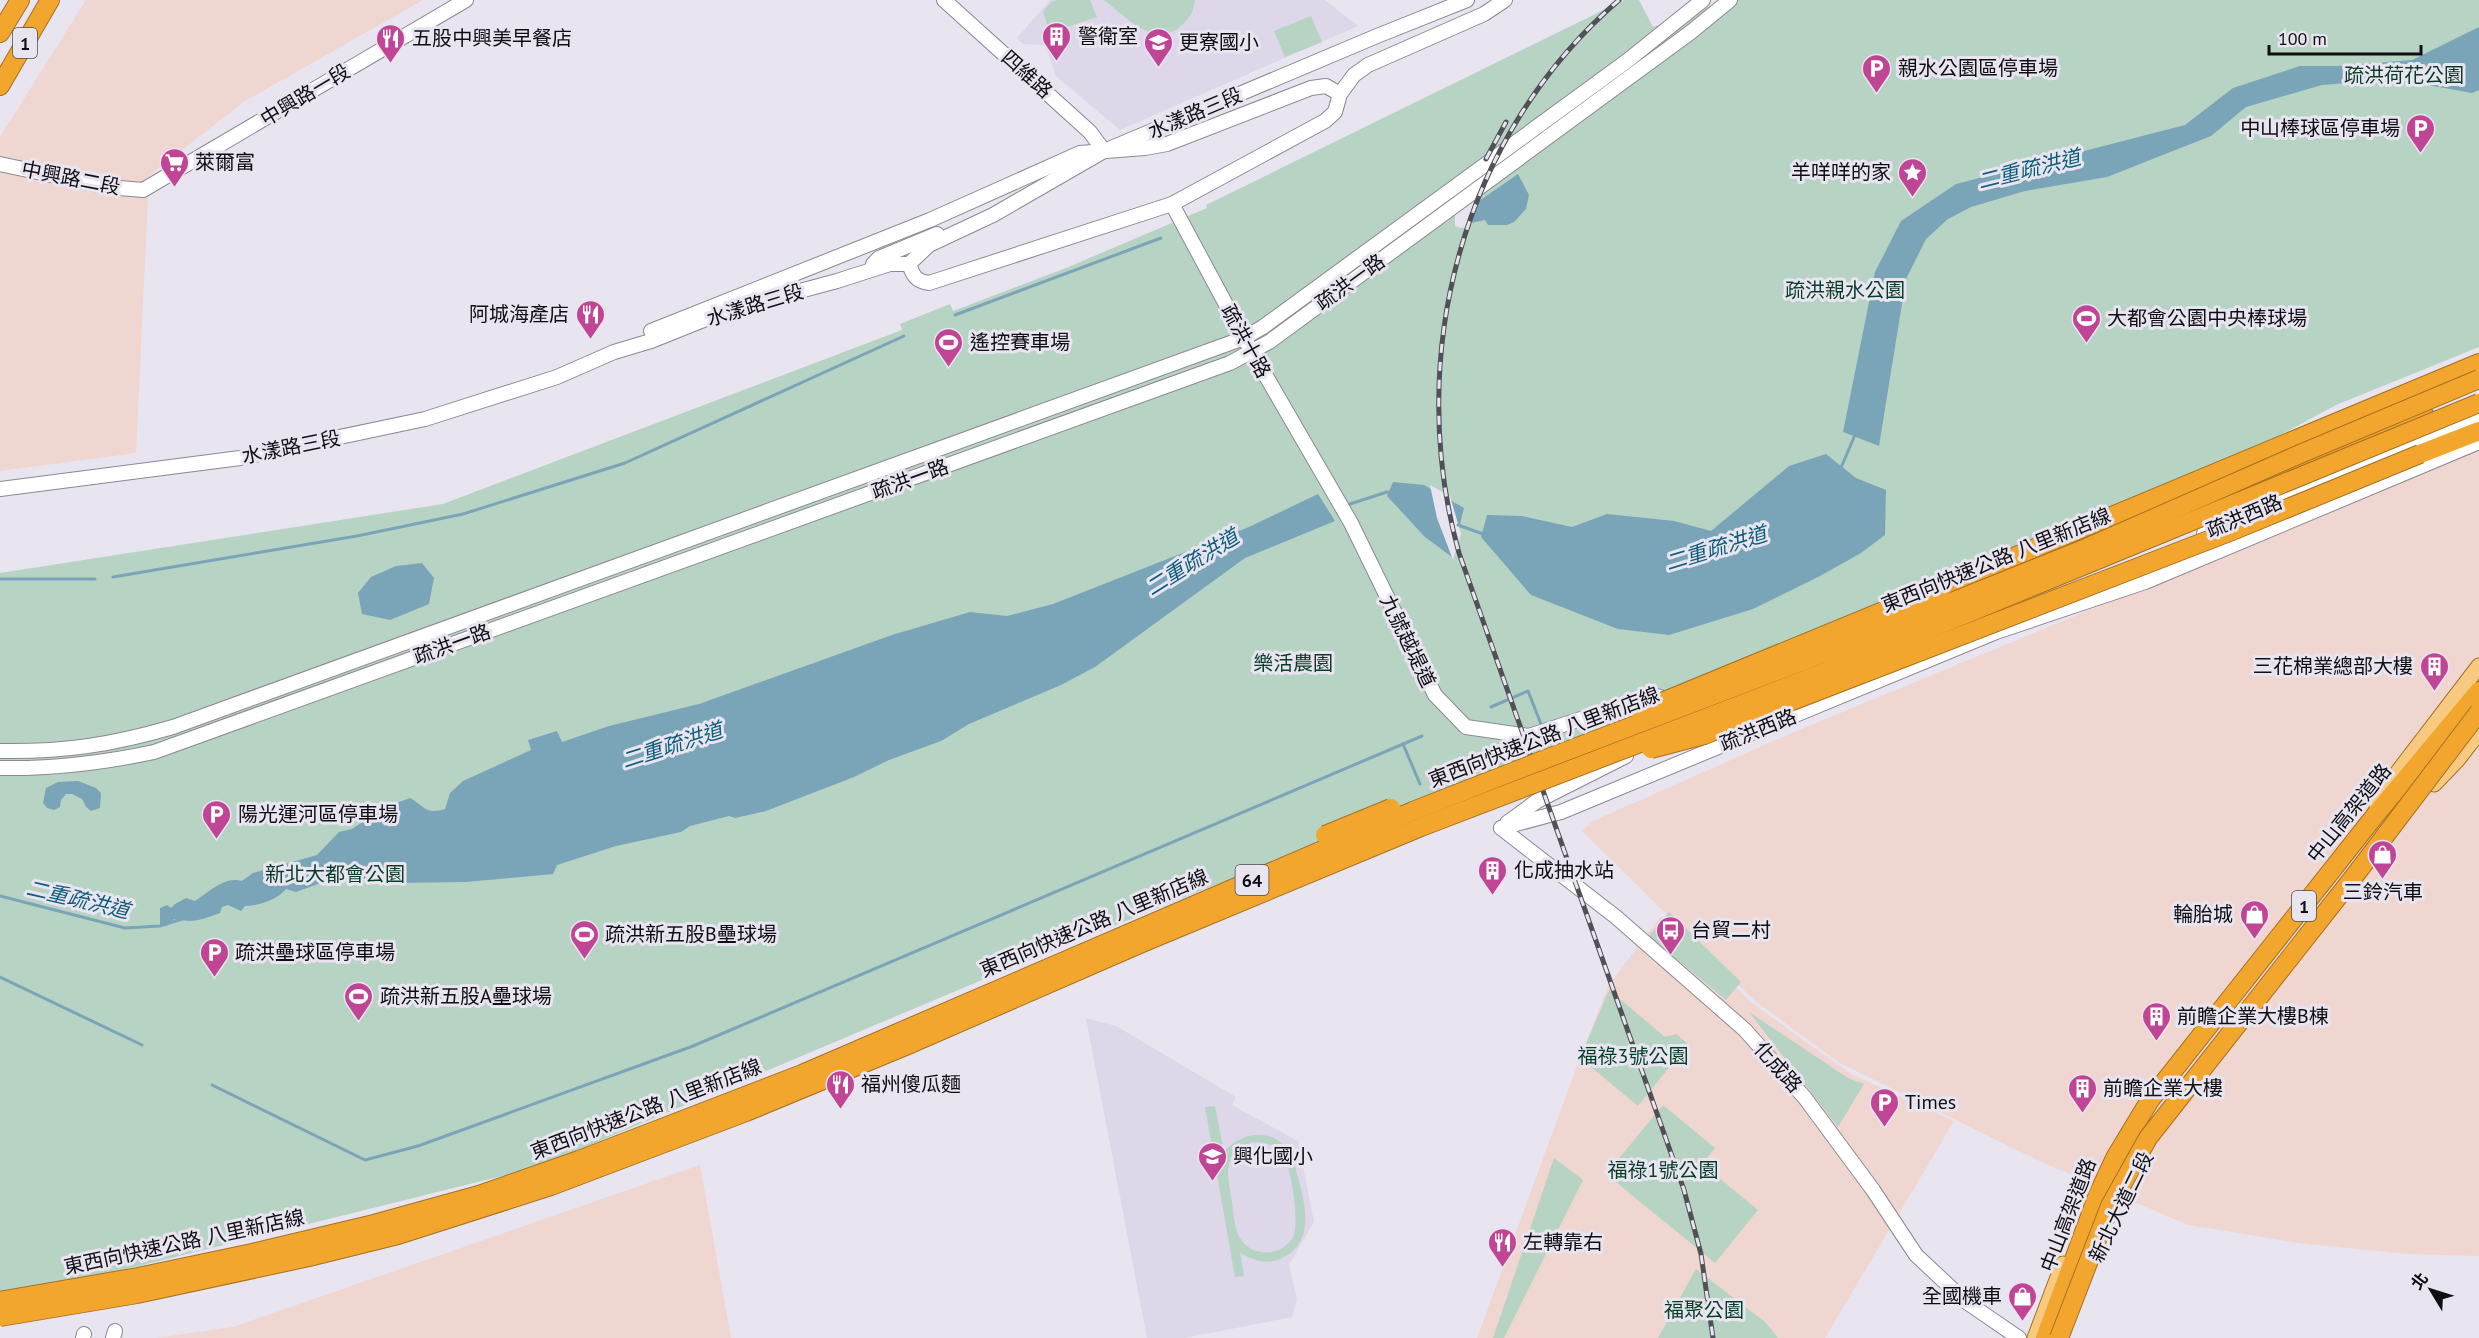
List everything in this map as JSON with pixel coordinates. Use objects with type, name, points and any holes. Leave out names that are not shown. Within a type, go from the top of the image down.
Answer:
[{"type":"highway","name":"1","points":[[0,33],[20,0]]},
{"type":"highway","name":"1","points":[[0,86],[50,0]]},
{"type":"highway","points":[[1158,919],[1211,887],[1361,820],[1591,731],[2479,363]]},
{"type":"highway","name":"東西向快速公路 八里新店線","points":[[0,1301],[138,1277],[374,1224],[490,1191],[590,1156],[802,1074],[1158,919],[1532,764],[1827,652],[2086,548],[2479,379]]},
{"type":"highway","points":[[1944,586],[2132,532],[2479,394]]},
{"type":"highway","name":"東西向快速公路 八里新店線","points":[[0,1317],[137,1294],[299,1260],[398,1234],[541,1190],[736,1115],[898,1049],[1142,943],[1421,827],[1820,674],[2479,403]]},
{"type":"highway","points":[[1559,773],[1704,735],[2232,531],[2479,431]]},
{"type":"highway","points":[[2416,751],[2479,676]]},
{"type":"highway","name":"中山高架道路","points":[[2045,1338],[2097,1197],[2115,1158],[2145,1108],[2377,813],[2479,691]]},
{"type":"highway","points":[[2093,1262],[2103,1212],[2116,1178],[2136,1141],[2347,867],[2479,710]]},
{"type":"highway","name":"中山高架道路","points":[[2059,1338],[2110,1206],[2148,1138],[2356,874],[2479,710]]},
{"type":"highway","points":[[2440,775],[2479,722]]},
{"type":"main road","name":"1","points":[[2416,751],[2479,666]]},
{"type":"main road","name":"1","points":[[2440,775],[2458,759],[2479,732]]},
{"type":"main road","name":"新北大道二段","points":[[2035,1338],[2093,1186],[2124,1127],[2152,1086],[2416,751]]},
{"type":"main road","name":"新北大道二段","points":[[2067,1338],[2093,1262],[2125,1188],[2146,1152],[2177,1109],[2440,775]]},
{"type":"street","name":"中興路一段","points":[[143,190],[466,0]]},
{"type":"street","name":"四維路","points":[[944,0],[1090,132],[1104,151]]},
{"type":"street","name":"水漾路三段","points":[[0,489],[240,458],[425,419],[557,377],[614,352],[651,341],[726,311],[890,264],[909,264],[929,245],[993,216],[1104,151],[1467,0]]},
{"type":"street","points":[[909,264],[914,278],[929,283],[1173,204],[1325,121],[1335,112],[1340,94],[1354,75],[1368,65],[1484,14],[1505,0]]},
{"type":"street","name":"疏洪一路","points":[[0,751],[40,752],[76,749],[120,742],[173,728],[1244,338],[1263,327],[1627,61],[1703,0]]},
{"type":"street","name":"疏洪一路","points":[[0,768],[75,766],[109,762],[154,752],[1230,363],[1269,342],[1663,53],[1730,0]]},
{"type":"street","points":[[614,352],[650,332],[930,220],[1080,153],[1167,144],[1311,88],[1326,86],[1340,94]]},
{"type":"street","name":"中興路二段","points":[[0,164],[108,187],[143,190]]},
{"type":"street","name":"疏洪十路","points":[[1173,204],[1251,351],[1324,474]]},
{"type":"street","points":[[864,272],[879,258],[941,233],[956,232]]},
{"type":"street","name":"疏洪西路","points":[[1501,828],[1561,812],[2013,626],[2198,535],[2479,415]]},
{"type":"street","name":"疏洪西路","points":[[2013,626],[2145,582],[2479,442]]},
{"type":"street","name":"九號越堤道","points":[[1324,474],[1435,695],[1466,727],[1529,736],[1642,699],[1658,696],[1670,703],[1677,718],[1675,732],[1537,801],[1501,828]]},
{"type":"street","name":"化成路","points":[[1501,828],[1616,917],[1744,1030],[1805,1098],[1873,1190],[1916,1255],[1965,1301],[2019,1338]]},
{"type":"shaded area","points":[[86,0],[423,0],[245,101],[149,176],[136,453],[0,471],[0,137]]},
{"type":"shaded area","name":"更寮國小","points":[[1050,0],[1325,0],[1358,26],[1120,130],[1056,76],[1045,45],[1023,44],[1017,38]]},
{"type":"shaded area","points":[[2479,449],[2479,1256],[2408,1254],[2298,1243],[2188,1225],[2035,1159],[1838,1062],[1754,1000],[1582,831],[1591,822],[1787,735]]},
{"type":"shaded area","points":[[1661,916],[1752,1003],[1851,1074],[1954,1121],[1825,1338],[1477,1338],[1608,986]]},
{"type":"shaded area","name":"興化國小","points":[[1086,1018],[1116,1026],[1236,1097],[1232,1105],[1298,1141],[1314,1222],[1289,1265],[1297,1299],[1292,1317],[1184,1338],[1147,1338]]},
{"type":"shaded area","points":[[700,1165],[731,1338],[156,1338],[233,1327]]},
{"type":"green space","points":[[1090,0],[1097,17],[1050,33],[1043,12],[1051,2]]},
{"type":"green space","points":[[1104,0],[1195,0],[1191,14],[1185,23],[1172,32],[1162,34],[1151,33],[1141,28]]},
{"type":"green space","name":"新北大都會公園","points":[[1624,0],[1639,0],[1653,27],[1727,0],[2479,0],[2479,347],[2336,405],[2147,507],[1020,964],[538,1167],[46,1289],[0,1291],[0,573],[443,504],[902,330],[900,324],[950,304],[953,311],[1066,268],[1207,208],[1206,205]]},
{"type":"green space","points":[[1311,16],[1322,42],[1285,57],[1274,31]]},
{"type":"green space","points":[[1669,912],[1741,982],[1726,1000],[1649,936]]},
{"type":"green space","name":"福祿3號公園","points":[[1609,990],[1665,1037],[1676,1034],[1688,1044],[1638,1106],[1580,1058]]},
{"type":"green space","points":[[1749,1012],[1848,1078],[1864,1084],[1838,1127]]},
{"type":"green space","name":"福祿1號公園","points":[[1663,1105],[1715,1148],[1702,1164],[1758,1210],[1715,1263],[1606,1174]]},
{"type":"green space","points":[[1215,1106],[1224,1152],[1232,1144],[1251,1135],[1270,1137],[1287,1148],[1293,1158],[1300,1183],[1305,1212],[1302,1238],[1295,1249],[1278,1260],[1267,1262],[1256,1260],[1240,1253],[1244,1276],[1235,1277],[1205,1107]],"holes":[[[1253,1142],[1265,1143],[1282,1153],[1291,1181],[1296,1220],[1295,1230],[1288,1244],[1275,1251],[1259,1252],[1245,1245],[1235,1225],[1228,1175],[1229,1166],[1235,1153]]]},
{"type":"green space","points":[[1554,1158],[1583,1180],[1504,1338],[1493,1338]]},
{"type":"green space","name":"福聚公園","points":[[1696,1269],[1765,1322],[1778,1338],[1658,1338]]},
{"type":"water","points":[[2479,27],[2479,90],[2472,93],[2394,79],[2322,85],[2246,107],[2211,136],[2107,177],[2025,191],[1971,207],[1948,219],[1926,239],[1906,279],[1879,446],[1843,432],[1875,272],[1901,221],[1956,184],[2185,125],[2233,88],[2300,66],[2338,66],[2412,60]]},
{"type":"water","points":[[1518,174],[1529,195],[1526,209],[1514,222],[1507,225],[1488,225],[1485,220],[1461,225],[1456,217]]},
{"type":"water","points":[[1826,454],[1856,478],[1886,490],[1885,535],[1861,553],[1820,576],[1753,609],[1669,635],[1618,629],[1531,595],[1481,537],[1487,515],[1522,516],[1572,527],[1607,514],[1674,521],[1711,531],[1789,466]]},
{"type":"water","points":[[1393,482],[1424,485],[1464,508],[1452,557],[1425,537],[1387,496]]},
{"type":"water","points":[[1318,494],[1335,521],[1245,558],[1095,667],[1061,685],[969,724],[941,741],[766,811],[735,818],[729,816],[690,826],[681,832],[616,846],[557,865],[553,874],[466,882],[393,883],[337,877],[296,892],[286,889],[272,899],[261,904],[245,906],[241,911],[228,905],[222,907],[220,913],[202,919],[188,921],[174,919],[166,926],[160,926],[160,908],[167,905],[171,908],[186,898],[195,901],[223,883],[242,881],[253,873],[317,855],[339,832],[352,829],[385,807],[410,798],[425,809],[438,811],[445,809],[450,793],[463,781],[531,750],[528,740],[557,731],[562,742],[609,726],[699,704],[892,635],[970,612],[1007,616],[1053,604],[1249,527]]},
{"type":"water","points":[[422,563],[434,578],[429,604],[390,620],[362,614],[358,593],[371,577],[396,566]]},
{"type":"water","points":[[78,781],[96,788],[101,793],[100,808],[91,811],[82,799],[72,794],[66,794],[61,800],[60,807],[54,810],[47,808],[43,803],[46,788],[58,782]]},
{"type":"pier","points":[[1480,196],[1469,226],[1461,228],[1455,226],[1455,214]]},
{"type":"pier","points":[[1430,485],[1450,496],[1461,534],[1453,560],[1437,518]]},
{"type":"waterway","points":[[955,315],[1161,238]]},
{"type":"waterway","points":[[113,577],[357,536],[463,514],[625,463],[904,336]]},
{"type":"waterway","name":"二重疏洪道","points":[[1840,470],[1855,435]]},
{"type":"waterway","name":"二重疏洪道","points":[[1350,504],[1390,493]]},
{"type":"waterway","name":"二重疏洪道","points":[[1458,525],[1486,535]]},
{"type":"waterway","points":[[0,579],[95,579]]},
{"type":"waterway","points":[[1491,707],[1528,691],[1541,724]]},
{"type":"waterway","points":[[212,1085],[365,1160],[418,1146],[693,1046],[1422,736]]},
{"type":"waterway","points":[[1403,744],[1420,784]]},
{"type":"waterway","name":"二重疏洪道","points":[[0,896],[125,928],[160,926],[182,919]]},
{"type":"waterway","name":"二重疏洪道","points":[[0,977],[142,1045]]},
{"type":"railway","points":[[1619,0],[1565,54],[1520,116],[1485,182],[1460,253],[1444,327],[1439,402],[1444,478],[1459,553],[1684,1190],[1701,1254],[1713,1338]]},
{"type":"railway","points":[[1486,159],[1506,122]]},
{"type":"place","name":"警衛室","points":[[1057,62]]},
{"type":"place","name":"五股中興美早餐店","points":[[391,64]]},
{"type":"place","name":"更寮國小","points":[[1158,68]]},
{"type":"place","name":"親水公園區停車場","points":[[1877,94]]},
{"type":"place","name":"中山棒球區停車場","points":[[2421,154]]},
{"type":"place","name":"萊爾富","points":[[174,188]]},
{"type":"place","name":"羊咩咩的家","points":[[1912,198]]},
{"type":"place","name":"阿城海產店","points":[[590,340]]},
{"type":"place","name":"大都會公園中央棒球場","points":[[2086,344]]},
{"type":"place","name":"遙控賽車場","points":[[949,368]]},
{"type":"place","name":"三花棉業總部大樓","points":[[2434,692]]},
{"type":"place","name":"陽光運河區停車場","points":[[217,840]]},
{"type":"place","name":"三鈴汽車","points":[[2383,880]]},
{"type":"place","name":"化成抽水站","points":[[1493,896]]},
{"type":"place","name":"輪胎城","points":[[2254,940]]},
{"type":"place","name":"台貿二村","points":[[1670,956]]},
{"type":"place","name":"疏洪新五股B壘球場","points":[[584,960]]},
{"type":"place","name":"疏洪壘球區停車場","points":[[214,978]]},
{"type":"place","name":"疏洪新五股A壘球場","points":[[359,1022]]},
{"type":"place","name":"前瞻企業大樓B棟","points":[[2156,1042]]},
{"type":"place","name":"福州傻瓜麵","points":[[840,1110]]},
{"type":"place","name":"前瞻企業大樓","points":[[2082,1114]]},
{"type":"place","name":"Times","points":[[1884,1128]]},
{"type":"place","name":"興化國小","points":[[1212,1182]]},
{"type":"place","name":"左轉靠右","points":[[1502,1268]]},
{"type":"place","name":"全國機車","points":[[2023,1322]]},
{"type":"park label","name":"疏洪荷花公園","points":[[2404,75]]},
{"type":"park label","name":"疏洪親水公園","points":[[1845,290]]},
{"type":"park label","name":"樂活農園","points":[[1293,663]]}]
